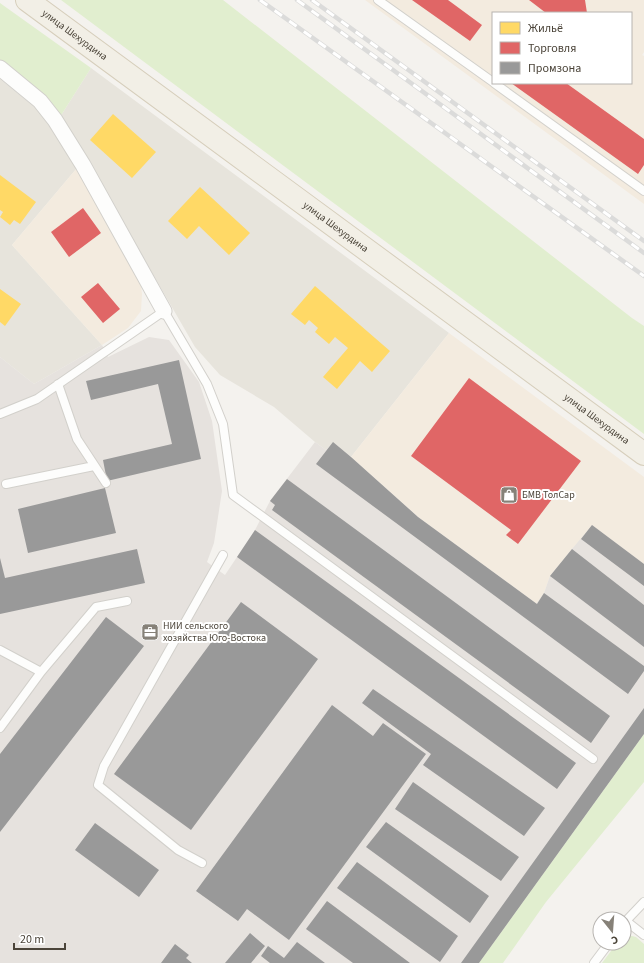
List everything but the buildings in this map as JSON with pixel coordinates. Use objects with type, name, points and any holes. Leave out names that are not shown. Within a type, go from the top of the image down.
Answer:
[{"type":"main road","name":"улица Шехурдина","points":[[27,0],[644,454]]},
{"type":"street","points":[[0,68],[40,101],[55,120],[83,165],[164,311]]},
{"type":"lane","points":[[378,0],[492,82]]},
{"type":"lane","points":[[494,84],[644,191]]},
{"type":"lane","points":[[0,414],[36,399],[164,311],[208,384],[223,424],[233,495],[593,759]]},
{"type":"lane","points":[[58,384],[76,439],[106,483]]},
{"type":"lane","points":[[6,484],[94,466]]},
{"type":"lane","points":[[202,863],[178,850],[98,785],[104,766],[223,555]]},
{"type":"lane","points":[[0,728],[41,672],[96,606],[127,601]]},
{"type":"lane","points":[[0,650],[41,672]]},
{"type":"lane","points":[[632,915],[644,902]]},
{"type":"lane","points":[[632,927],[644,935]]},
{"type":"lane","points":[[594,963],[603,951]]},
{"type":"shaded area","points":[[365,0],[644,0],[644,52],[642,55],[644,56],[644,204]]},
{"type":"shaded area","points":[[91,68],[449,333],[351,457],[333,443],[326,450],[274,407],[220,375],[195,347],[88,162],[60,117]]},
{"type":"shaded area","points":[[0,79],[38,110],[49,124],[77,168],[12,245],[102,345],[34,384],[0,357]]},
{"type":"shaded area","points":[[77,168],[140,278],[142,294],[141,311],[128,328],[102,345],[12,245]]},
{"type":"shaded area","points":[[449,333],[644,477],[644,564],[581,539],[550,576],[544,593],[537,604],[418,517],[351,457]]},
{"type":"shaded area","name":"НИИ сельского хозяйства Юго-Востока","points":[[149,337],[169,340],[199,382],[212,421],[222,491],[214,543],[207,562],[225,575],[255,530],[270,501],[315,442],[326,450],[333,442],[418,517],[536,604],[544,593],[550,576],[592,525],[644,564],[644,734],[479,963],[0,963],[0,357],[34,384],[102,345],[108,357]]},
{"type":"green space","points":[[61,0],[223,0],[644,326],[644,434]]},
{"type":"green space","points":[[0,3],[91,68],[60,117],[49,99],[0,64]]},
{"type":"green space","points":[[644,734],[644,782],[546,902],[503,963],[479,963]]},
{"type":"green space","points":[[632,936],[636,937],[644,944],[644,963],[602,963],[611,951],[632,951]]},
{"type":"railway","points":[[260,0],[644,276]]},
{"type":"railway","points":[[297,0],[644,253]]},
{"type":"railway","points":[[312,0],[644,241]]},
{"type":"place","name":"БМВ ТолСар","points":[[509,495]]},
{"type":"place","name":"НИИ сельского хозяйства Юго-Востока","points":[[150,632]]}]
